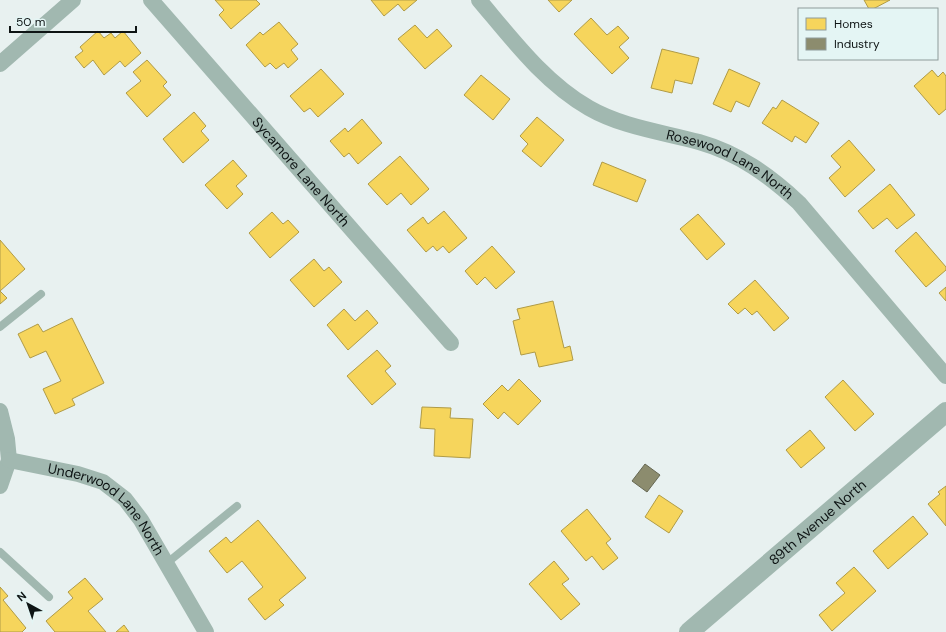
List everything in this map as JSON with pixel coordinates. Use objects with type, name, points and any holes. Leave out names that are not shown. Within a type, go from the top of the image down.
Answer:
[{"type":"street","points":[[0,64],[72,0]]},
{"type":"street","name":"Sycamore Lane North","points":[[151,0],[451,343]]},
{"type":"street","name":"Rosewood Lane North","points":[[479,0],[534,64],[556,85],[589,108],[625,124],[701,142],[735,157],[761,171],[799,203],[946,376]]},
{"type":"street","points":[[0,411],[7,439],[9,460],[0,486]]},
{"type":"street","name":"89th Avenue North","points":[[689,632],[946,412]]},
{"type":"street","name":"Underwood Lane North","points":[[9,460],[78,474],[103,482],[125,498],[142,520],[206,632]]},
{"type":"lane","points":[[0,327],[41,294]]},
{"type":"lane","points":[[167,563],[237,506]]},
{"type":"lane","points":[[0,552],[49,597]]},
{"type":"building: Homes","points":[[215,0],[256,0],[260,4],[231,29],[219,15],[224,10]]},
{"type":"building: Homes","points":[[371,0],[417,0],[404,11],[398,4],[384,16]]},
{"type":"building: Homes","points":[[548,0],[572,0],[559,12]]},
{"type":"building: Homes","points":[[864,0],[890,0],[875,8],[868,8]]},
{"type":"building: Homes","points":[[591,18],[607,35],[618,26],[629,38],[619,47],[629,58],[612,74],[574,34]]},
{"type":"building: Homes","points":[[279,22],[298,44],[291,50],[298,59],[288,68],[284,63],[276,69],[270,63],[265,67],[246,45],[260,32],[263,35]]},
{"type":"building: Homes","points":[[415,25],[427,38],[437,29],[452,46],[425,69],[398,39]]},
{"type":"building: Homes","points":[[98,31],[104,38],[111,33],[115,38],[123,31],[141,53],[125,67],[120,61],[104,75],[93,60],[84,68],[75,57],[83,51],[80,47]]},
{"type":"building: Homes","points":[[662,49],[699,58],[692,84],[675,80],[672,93],[651,88]]},
{"type":"building: Homes","points":[[147,60],[167,82],[163,86],[171,95],[147,117],[126,93],[141,81],[133,72]]},
{"type":"building: Homes","points":[[321,69],[344,94],[318,117],[310,108],[304,112],[290,96]]},
{"type":"building: Homes","points":[[729,69],[760,83],[749,107],[736,101],[731,112],[713,104]]},
{"type":"building: Homes","points":[[932,70],[938,77],[943,72],[946,76],[946,109],[939,115],[914,86]]},
{"type":"building: Homes","points":[[481,75],[510,99],[493,120],[464,95]]},
{"type":"building: Homes","points":[[782,100],[819,123],[806,143],[795,136],[792,142],[762,123],[773,107],[776,109]]},
{"type":"building: Homes","points":[[194,112],[206,126],[201,131],[209,140],[183,163],[163,139]]},
{"type":"building: Homes","points":[[537,117],[564,140],[541,167],[522,151],[528,144],[520,136]]},
{"type":"building: Homes","points":[[362,119],[382,143],[358,164],[349,153],[344,157],[330,141],[345,128],[348,132]]},
{"type":"building: Homes","points":[[849,140],[875,170],[845,197],[829,178],[841,167],[831,156]]},
{"type":"building: Homes","points":[[400,156],[429,189],[411,205],[401,193],[387,205],[368,184]]},
{"type":"building: Homes","points":[[233,160],[247,176],[236,186],[243,194],[227,209],[205,185]]},
{"type":"building: Homes","points":[[602,162],[646,180],[637,202],[593,185]]},
{"type":"building: Homes","points":[[890,184],[915,215],[897,229],[887,218],[873,229],[858,211]]},
{"type":"building: Homes","points":[[444,211],[467,238],[449,253],[443,246],[437,251],[433,246],[426,252],[407,230],[423,217],[428,224]]},
{"type":"building: Homes","points":[[272,212],[283,224],[288,220],[299,232],[270,258],[249,233]]},
{"type":"building: Homes","points":[[698,214],[725,244],[707,260],[680,229]]},
{"type":"building: Homes","points":[[916,232],[946,267],[946,270],[926,287],[895,251]]},
{"type":"building: Homes","points":[[0,240],[25,269],[0,291]]},
{"type":"building: Homes","points":[[492,246],[515,272],[496,289],[485,277],[477,285],[465,271]]},
{"type":"building: Homes","points":[[314,259],[324,271],[329,267],[342,282],[314,307],[290,280]]},
{"type":"building: Homes","points":[[755,280],[789,318],[774,331],[757,311],[752,315],[745,308],[738,314],[728,304]]},
{"type":"building: Homes","points":[[946,287],[946,301],[939,293]]},
{"type":"building: Homes","points":[[0,291],[7,298],[0,304]]},
{"type":"building: Homes","points":[[553,301],[564,348],[570,346],[573,360],[539,367],[535,352],[521,355],[513,321],[520,319],[517,309]]},
{"type":"building: Homes","points":[[344,309],[355,321],[367,310],[378,323],[348,350],[327,325]]},
{"type":"building: Homes","points":[[72,318],[104,383],[72,399],[75,405],[55,414],[43,389],[61,381],[46,351],[30,358],[18,334],[38,324],[43,332]]},
{"type":"building: Homes","points":[[377,350],[391,366],[385,371],[396,384],[372,405],[347,376]]},
{"type":"building: Homes","points":[[519,379],[541,401],[518,425],[504,412],[498,419],[483,404],[502,385],[508,391]]},
{"type":"building: Homes","points":[[843,380],[874,414],[855,431],[825,397]]},
{"type":"building: Homes","points":[[422,407],[451,408],[450,418],[473,419],[470,458],[434,456],[435,429],[420,428]]},
{"type":"building: Homes","points":[[810,430],[825,448],[801,468],[786,450]]},
{"type":"building: Homes","points":[[946,486],[946,526],[928,504],[940,494],[938,492]]},
{"type":"building: Homes","points":[[659,495],[683,511],[669,533],[645,517]]},
{"type":"building: Homes","points":[[587,509],[611,539],[606,543],[618,558],[603,570],[592,556],[586,561],[561,531]]},
{"type":"building: Homes","points":[[913,516],[928,534],[888,569],[873,551]]},
{"type":"building: Homes","points":[[258,520],[306,578],[279,600],[284,605],[265,620],[248,599],[263,587],[242,561],[227,573],[209,551],[226,537],[231,543]]},
{"type":"building: Homes","points":[[554,561],[569,579],[562,584],[580,604],[561,620],[529,584]]},
{"type":"building: Homes","points":[[854,567],[876,591],[832,631],[819,615],[845,593],[836,583]]},
{"type":"building: Homes","points":[[85,578],[103,599],[88,611],[106,632],[55,632],[46,621],[73,598],[68,592]]},
{"type":"building: Homes","points":[[0,587],[8,596],[3,600],[26,628],[22,632],[0,632]]},
{"type":"building: Homes","points":[[124,625],[129,632],[116,632]]},
{"type":"building: Industry","points":[[645,464],[660,475],[647,492],[632,481]]}]
